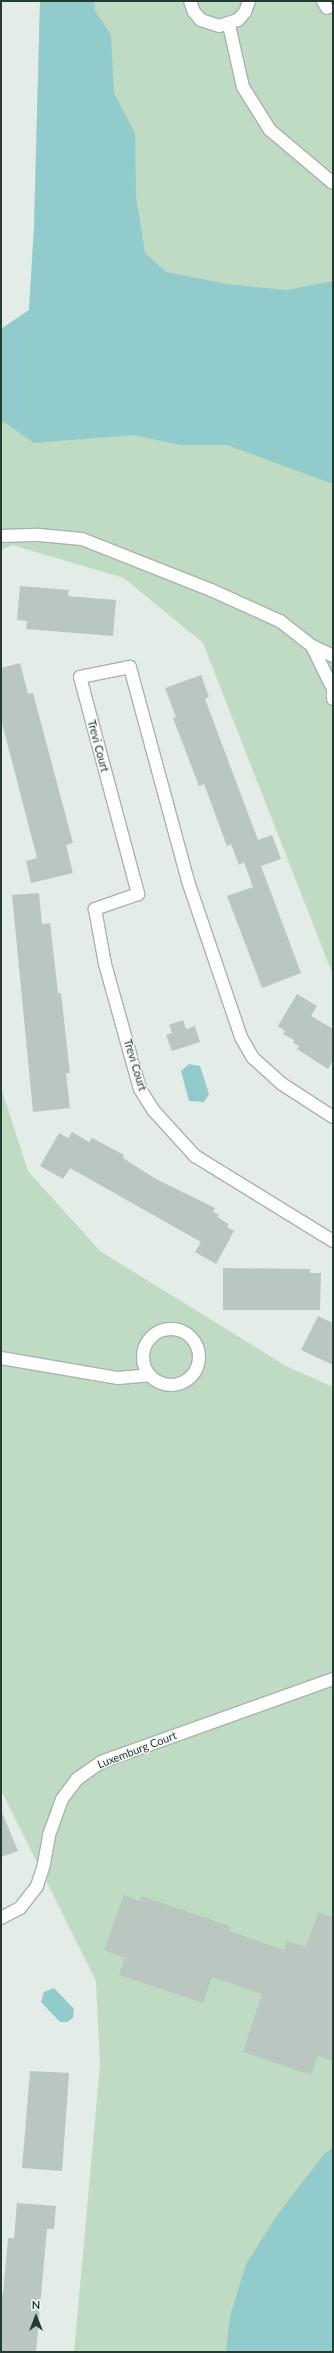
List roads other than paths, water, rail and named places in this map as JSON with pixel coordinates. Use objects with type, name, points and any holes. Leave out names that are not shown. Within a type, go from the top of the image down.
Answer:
[{"type":"street","points":[[190,1],[194,12],[201,20],[209,24],[229,25],[245,12],[249,1]]},
{"type":"street","points":[[229,25],[243,87],[270,130],[333,182]]},
{"type":"street","points":[[1,536],[39,535],[82,539],[211,590],[280,621],[312,646],[333,656]]},
{"type":"street","points":[[312,646],[332,682],[333,699]]},
{"type":"street","name":"Trevi Court","points":[[333,1117],[282,1084],[253,1058],[241,1037],[188,881],[130,667],[80,677],[138,894],[95,909],[105,964],[140,1089],[154,1111],[195,1156],[333,1241]]},
{"type":"street","points":[[1,1358],[118,1378],[150,1375],[165,1384],[184,1382],[191,1376],[198,1359],[194,1342],[188,1335],[171,1329],[154,1335],[146,1346],[143,1359],[150,1375]]},
{"type":"street","name":"Luxemburg Court","points":[[1,1918],[20,1908],[37,1886],[44,1864],[49,1834],[62,1799],[77,1779],[101,1762],[333,1679]]},
{"type":"water","points":[[40,1],[94,1],[95,11],[111,35],[114,93],[135,133],[136,196],[145,253],[166,272],[227,284],[287,290],[333,281],[333,484],[227,445],[181,445],[133,435],[34,443],[1,420],[1,329],[29,310],[34,228]]},
{"type":"water","points":[[189,1064],[200,1066],[209,1094],[204,1102],[189,1101],[181,1071]]},
{"type":"water","points":[[54,1988],[74,2009],[73,2018],[67,2022],[60,2022],[41,2002],[44,1992]]},
{"type":"water","points":[[333,2148],[333,2352],[226,2352],[230,2316],[246,2264],[278,2214],[324,2154]]}]
